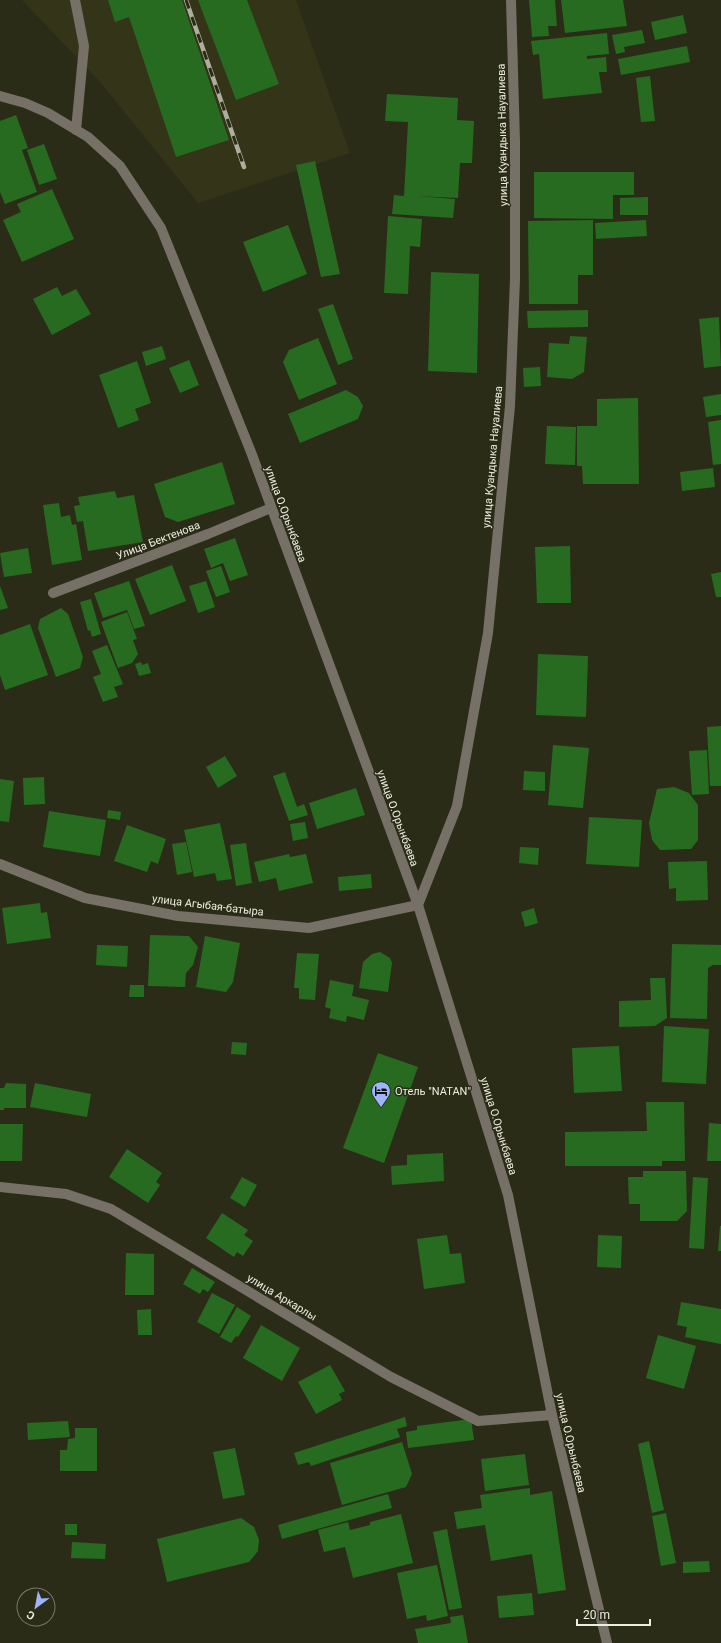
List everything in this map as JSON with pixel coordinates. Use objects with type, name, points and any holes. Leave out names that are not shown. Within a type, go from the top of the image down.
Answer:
[{"type":"street","points":[[75,0],[84,46],[76,130]]},
{"type":"street","name":"улица Куандыка Науалиева","points":[[418,905],[457,806],[488,633],[510,406],[515,279],[515,141],[511,0]]},
{"type":"street","name":"улица О.Орынбаева","points":[[0,96],[25,103],[48,113],[88,137],[120,166],[162,228],[251,452],[418,905],[508,1195],[552,1415],[607,1643]]},
{"type":"street","name":"Улица Бектенова","points":[[53,594],[271,508]]},
{"type":"street","name":"улица Агыбая-батыра","points":[[0,864],[85,898],[178,916],[309,928],[418,905]]},
{"type":"street","name":"улица Аркарлы","points":[[0,1187],[66,1194],[111,1209],[391,1377],[478,1421],[552,1415]]},
{"type":"shaded area","points":[[22,0],[296,0],[350,153],[198,203],[101,83]]},
{"type":"building","points":[[108,0],[182,0],[229,140],[176,157],[129,17],[115,22]]},
{"type":"building","points":[[198,0],[247,0],[279,84],[236,100]]},
{"type":"building","points":[[529,0],[555,0],[557,26],[548,26],[549,36],[532,37]]},
{"type":"building","points":[[561,0],[623,0],[627,26],[565,33]]},
{"type":"building","points":[[683,15],[687,33],[655,40],[651,22]]},
{"type":"building","points":[[642,30],[645,43],[624,47],[625,52],[616,54],[612,35]]},
{"type":"building","points":[[607,33],[609,54],[587,56],[587,59],[606,57],[607,72],[599,72],[602,93],[543,99],[539,54],[533,55],[531,41]]},
{"type":"building","points":[[687,46],[690,62],[621,75],[618,59]]},
{"type":"building","points":[[650,76],[655,121],[641,122],[636,78]]},
{"type":"building","points":[[387,94],[458,98],[457,120],[474,121],[472,163],[460,163],[458,198],[417,196],[455,199],[453,218],[392,214],[394,195],[404,196],[408,122],[385,121]]},
{"type":"building","points":[[16,115],[28,148],[22,150],[37,192],[5,204],[0,192],[0,121]]},
{"type":"building","points":[[44,144],[57,179],[39,185],[27,150]]},
{"type":"building","points":[[315,161],[340,274],[321,277],[296,165]]},
{"type":"building","points":[[534,172],[634,172],[634,195],[613,195],[613,219],[534,218]]},
{"type":"building","points":[[52,189],[74,239],[22,262],[3,220],[21,212],[17,204]]},
{"type":"building","points":[[648,197],[648,215],[620,215],[620,198]]},
{"type":"building","points":[[388,216],[422,219],[420,247],[410,246],[408,294],[384,293]]},
{"type":"building","points":[[593,220],[593,275],[578,275],[578,304],[529,304],[528,221]]},
{"type":"building","points":[[646,220],[647,236],[596,239],[595,223]]},
{"type":"building","points":[[288,225],[307,274],[263,292],[243,242]]},
{"type":"building","points":[[431,272],[479,274],[477,373],[428,371]]},
{"type":"building","points":[[57,287],[62,296],[76,289],[91,314],[52,335],[33,299]]},
{"type":"building","points":[[333,304],[353,359],[338,365],[318,309]]},
{"type":"building","points":[[588,310],[588,327],[528,328],[527,311]]},
{"type":"building","points":[[719,317],[721,366],[704,368],[699,319]]},
{"type":"building","points":[[570,336],[587,337],[584,372],[572,379],[547,377],[549,343],[569,344]]},
{"type":"building","points":[[318,338],[337,384],[299,400],[283,362],[289,350]]},
{"type":"building","points":[[162,346],[166,359],[146,366],[142,352]]},
{"type":"building","points":[[189,360],[199,385],[180,393],[169,368]]},
{"type":"building","points":[[137,361],[151,403],[135,409],[139,420],[118,428],[99,375]]},
{"type":"building","points":[[540,367],[541,386],[524,387],[523,368]]},
{"type":"building","points":[[346,390],[358,397],[363,406],[358,419],[300,443],[288,414]]},
{"type":"building","points":[[721,394],[721,415],[706,417],[703,397]]},
{"type":"building","points":[[638,398],[639,484],[583,484],[582,466],[577,466],[577,426],[597,426],[597,399]]},
{"type":"building","points":[[721,420],[721,464],[713,465],[708,422]]},
{"type":"building","points":[[547,426],[576,427],[575,465],[545,464]]},
{"type":"building","points":[[222,462],[235,504],[178,522],[165,517],[154,484]]},
{"type":"building","points":[[713,468],[715,487],[682,491],[680,472]]},
{"type":"building","points":[[115,491],[117,498],[134,495],[143,542],[88,551],[83,521],[77,522],[74,506],[80,505],[78,497]]},
{"type":"building","points":[[59,503],[61,517],[70,515],[72,525],[76,524],[82,560],[52,565],[43,505]]},
{"type":"building","points":[[235,538],[248,575],[230,581],[223,563],[211,568],[204,549]]},
{"type":"building","points":[[570,546],[571,603],[537,603],[535,547]]},
{"type":"building","points":[[28,548],[32,573],[4,577],[0,553]]},
{"type":"building","points":[[172,565],[186,601],[150,615],[135,579]]},
{"type":"building","points":[[221,566],[230,592],[216,597],[206,571]]},
{"type":"building","points":[[721,572],[721,597],[716,597],[711,574]]},
{"type":"building","points":[[129,581],[145,626],[134,629],[127,610],[103,618],[94,593]]},
{"type":"building","points":[[206,581],[215,607],[198,613],[189,586]]},
{"type":"building","points":[[0,586],[8,608],[0,610]]},
{"type":"building","points":[[91,599],[101,634],[92,637],[90,630],[88,631],[80,602]]},
{"type":"building","points":[[61,608],[68,614],[83,657],[80,668],[56,677],[38,628],[40,619]]},
{"type":"building","points":[[127,612],[137,639],[133,640],[138,654],[132,663],[118,668],[101,622]]},
{"type":"building","points":[[30,624],[48,675],[5,690],[0,675],[0,635]]},
{"type":"building","points":[[107,645],[123,684],[114,687],[118,697],[103,702],[93,677],[101,674],[92,651]]},
{"type":"building","points":[[538,654],[588,656],[586,717],[536,715]]},
{"type":"building","points":[[141,662],[142,665],[148,663],[151,673],[139,676],[135,664]]},
{"type":"building","points":[[721,726],[721,786],[710,786],[707,727]]},
{"type":"building","points":[[553,745],[589,748],[583,808],[548,805]]},
{"type":"building","points":[[707,750],[709,794],[692,795],[689,751]]},
{"type":"building","points":[[225,756],[237,776],[218,788],[206,767]]},
{"type":"building","points":[[524,771],[545,772],[545,791],[523,790]]},
{"type":"building","points":[[285,772],[297,807],[304,804],[308,815],[289,821],[273,776]]},
{"type":"building","points":[[44,777],[45,804],[24,805],[23,778]]},
{"type":"building","points":[[0,779],[14,781],[9,822],[0,821]]},
{"type":"building","points":[[674,787],[689,793],[698,805],[698,840],[691,849],[660,850],[652,840],[649,823],[657,789]]},
{"type":"building","points":[[356,788],[365,815],[317,829],[309,803]]},
{"type":"building","points":[[108,810],[121,812],[120,820],[107,818]]},
{"type":"building","points":[[49,811],[106,820],[100,856],[43,847]]},
{"type":"building","points":[[589,817],[642,820],[639,867],[586,864]]},
{"type":"building","points":[[305,822],[308,838],[293,841],[290,824]]},
{"type":"building","points":[[220,823],[232,879],[217,881],[215,873],[194,877],[184,830]]},
{"type":"building","points":[[127,825],[166,839],[158,864],[151,861],[147,872],[114,861]]},
{"type":"building","points":[[186,842],[192,872],[177,875],[172,844]]},
{"type":"building","points":[[246,843],[252,883],[236,886],[230,845]]},
{"type":"building","points":[[520,847],[539,848],[538,865],[519,863]]},
{"type":"building","points":[[289,854],[290,857],[306,854],[313,883],[279,891],[276,878],[259,882],[254,862]]},
{"type":"building","points":[[707,861],[708,900],[676,901],[676,888],[669,889],[668,862]]},
{"type":"building","points":[[371,874],[372,888],[339,891],[338,877]]},
{"type":"building","points":[[40,903],[41,913],[47,912],[51,938],[7,944],[2,908]]},
{"type":"building","points":[[534,908],[538,923],[525,927],[521,912]]},
{"type":"building","points":[[150,935],[189,936],[198,947],[193,965],[186,973],[185,987],[148,986]]},
{"type":"building","points":[[205,936],[240,943],[233,982],[226,992],[196,987]]},
{"type":"building","points":[[672,944],[721,945],[721,965],[713,965],[708,968],[707,1019],[670,1018]]},
{"type":"building","points":[[97,945],[128,946],[127,967],[96,965]]},
{"type":"building","points":[[380,952],[390,958],[392,963],[388,992],[359,988],[363,962],[372,954]]},
{"type":"building","points":[[297,953],[319,954],[315,1000],[299,999],[299,988],[294,988]]},
{"type":"building","points":[[650,978],[665,978],[667,1018],[655,1026],[619,1027],[619,1001],[651,1000]]},
{"type":"building","points":[[330,980],[354,985],[352,996],[369,1000],[364,1020],[347,1016],[346,1022],[329,1018],[331,1009],[325,1007]]},
{"type":"building","points":[[130,985],[144,985],[144,997],[129,997]]},
{"type":"building","points":[[664,1026],[709,1029],[706,1084],[662,1082]]},
{"type":"building","points":[[232,1042],[247,1043],[246,1055],[231,1054]]},
{"type":"building","points":[[619,1046],[622,1091],[574,1093],[572,1048]]},
{"type":"building","name":"Отель \"NATAN\"","points":[[378,1053],[418,1067],[384,1163],[343,1148]]},
{"type":"building","points":[[6,1083],[26,1084],[26,1108],[4,1108],[4,1110],[0,1110],[0,1088],[4,1088]]},
{"type":"building","points":[[35,1083],[91,1094],[87,1117],[30,1107]]},
{"type":"building","points":[[646,1102],[684,1102],[685,1161],[662,1161],[662,1166],[565,1166],[565,1132],[647,1131]]},
{"type":"building","points":[[709,1123],[721,1124],[721,1161],[707,1161]]},
{"type":"building","points":[[0,1124],[23,1124],[22,1161],[0,1161]]},
{"type":"building","points":[[127,1149],[162,1173],[156,1182],[160,1185],[148,1203],[109,1177]]},
{"type":"building","points":[[443,1153],[444,1181],[392,1185],[391,1166],[407,1165],[407,1155]]},
{"type":"building","points":[[643,1171],[686,1171],[687,1211],[677,1221],[640,1221],[640,1204],[629,1204],[628,1177],[643,1177]]},
{"type":"building","points":[[242,1177],[257,1185],[245,1207],[230,1198]]},
{"type":"building","points":[[693,1177],[708,1178],[704,1249],[689,1248]]},
{"type":"building","points":[[222,1213],[248,1230],[244,1235],[253,1241],[243,1256],[237,1252],[234,1257],[206,1238]]},
{"type":"building","points":[[720,1226],[721,1251],[718,1251]]},
{"type":"building","points":[[447,1235],[450,1254],[461,1253],[465,1283],[424,1289],[417,1239]]},
{"type":"building","points":[[598,1235],[622,1236],[621,1268],[597,1267]]},
{"type":"building","points":[[126,1253],[154,1254],[154,1295],[125,1295]]},
{"type":"building","points":[[192,1268],[215,1282],[208,1292],[203,1289],[200,1294],[183,1284]]},
{"type":"building","points":[[212,1293],[235,1305],[219,1334],[197,1322]]},
{"type":"building","points":[[681,1302],[721,1309],[721,1344],[685,1337],[687,1327],[677,1325]]},
{"type":"building","points":[[237,1307],[251,1316],[238,1337],[236,1336],[231,1343],[220,1337]]},
{"type":"building","points":[[151,1309],[152,1335],[138,1335],[137,1310]]},
{"type":"building","points":[[261,1325],[300,1348],[282,1381],[243,1358]]},
{"type":"building","points":[[658,1335],[696,1346],[684,1389],[646,1378]]},
{"type":"building","points":[[330,1365],[345,1391],[339,1394],[342,1400],[316,1414],[298,1382]]},
{"type":"building","points":[[405,1417],[407,1426],[397,1429],[400,1437],[311,1466],[309,1462],[298,1465],[294,1453]]},
{"type":"building","points":[[471,1419],[474,1440],[408,1448],[406,1432],[417,1430],[417,1426]]},
{"type":"building","points":[[68,1421],[70,1437],[28,1440],[27,1423]]},
{"type":"building","points":[[75,1428],[97,1428],[97,1471],[60,1471],[60,1450],[67,1450],[68,1439],[75,1438]]},
{"type":"building","points":[[649,1441],[664,1510],[652,1513],[638,1444]]},
{"type":"building","points":[[402,1442],[412,1474],[406,1487],[342,1505],[330,1463]]},
{"type":"building","points":[[235,1448],[245,1495],[223,1499],[213,1452]]},
{"type":"building","points":[[525,1454],[529,1485],[485,1491],[481,1459]]},
{"type":"building","points":[[530,1488],[530,1495],[552,1491],[566,1590],[538,1594],[532,1554],[491,1561],[485,1525],[457,1529],[454,1512],[482,1508],[480,1495]]},
{"type":"building","points":[[388,1494],[392,1508],[282,1539],[278,1525]]},
{"type":"building","points":[[666,1513],[676,1563],[661,1566],[652,1516]]},
{"type":"building","points":[[401,1514],[413,1563],[353,1578],[345,1547],[324,1552],[318,1530],[348,1522],[350,1530],[370,1525],[370,1522]]},
{"type":"building","points":[[241,1518],[254,1527],[259,1540],[258,1551],[249,1562],[167,1582],[157,1539]]},
{"type":"building","points":[[65,1524],[77,1524],[77,1535],[65,1535]]},
{"type":"building","points":[[447,1529],[462,1608],[449,1610],[433,1532]]},
{"type":"building","points":[[72,1542],[106,1544],[105,1559],[71,1558]]},
{"type":"building","points":[[709,1561],[710,1572],[683,1573],[683,1562]]},
{"type":"building","points":[[437,1565],[448,1616],[427,1621],[426,1615],[407,1619],[397,1573]]},
{"type":"building","points":[[532,1593],[534,1615],[499,1618],[497,1596]]},
{"type":"building","points":[[463,1615],[468,1643],[418,1643],[415,1629],[451,1623],[450,1617]]},
{"type":"railway","points":[[186,0],[244,167]]},
{"type":"place","name":"Отель \"NATAN\"","points":[[381,1108]]}]
